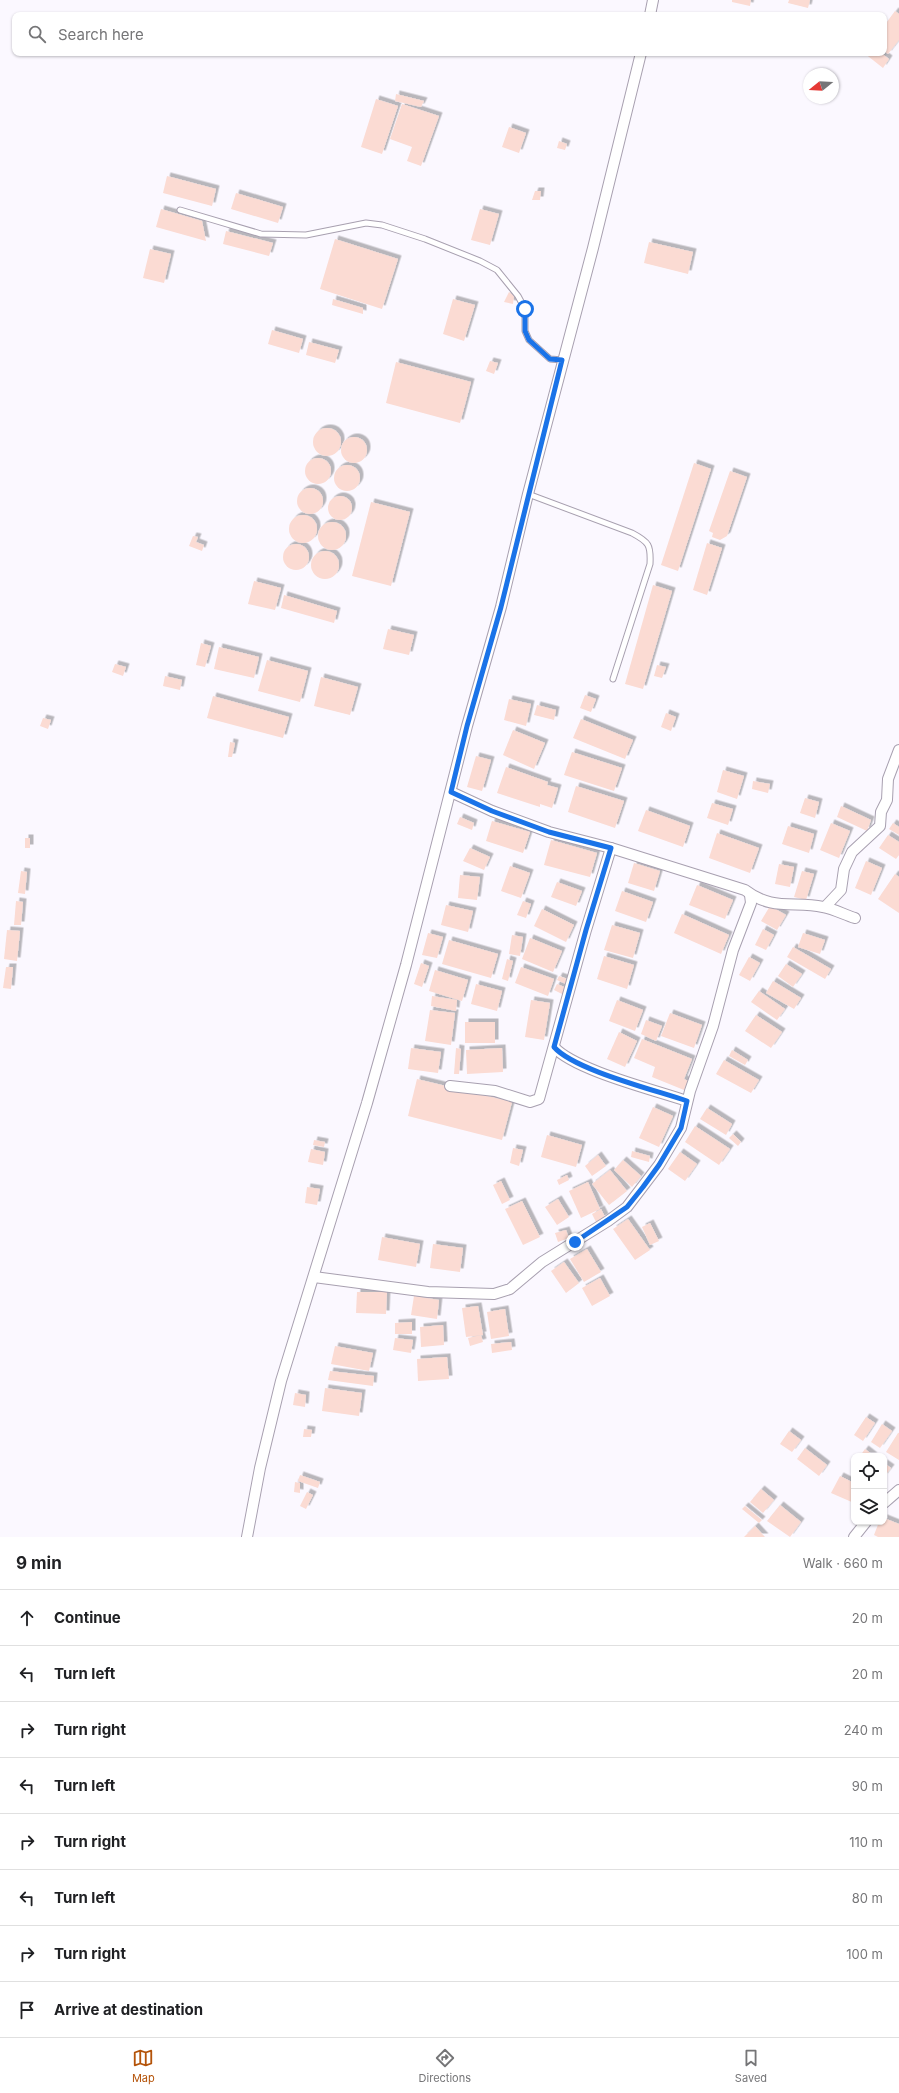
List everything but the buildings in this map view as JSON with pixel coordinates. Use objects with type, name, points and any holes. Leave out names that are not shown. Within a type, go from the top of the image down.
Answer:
[{"type":"street","points":[[651,12],[653,0]]},
{"type":"street","points":[[247,1537],[260,1468],[281,1381],[367,1103],[451,792],[467,726],[501,607],[528,494],[562,360],[593,248],[640,56]]},
{"type":"street","points":[[825,907],[841,890],[844,869],[852,852],[880,826],[881,812],[887,800],[888,779],[898,750]]},
{"type":"street","points":[[451,792],[492,811],[549,832],[611,848],[745,890],[750,895],[779,905],[825,907],[855,918]]},
{"type":"street","points":[[450,1086],[495,1091],[530,1102],[535,1102],[539,1099],[586,930],[611,848]]},
{"type":"street","points":[[314,1277],[428,1292],[483,1294],[510,1289],[542,1262],[608,1221],[627,1207],[659,1165],[679,1132],[687,1101],[713,1026],[733,950],[751,903],[750,895]]},
{"type":"street","points":[[554,1047],[560,1054],[581,1065],[687,1101]]},
{"type":"street","points":[[887,1500],[899,1490]]},
{"type":"street","points":[[854,1537],[864,1525]]},
{"type":"lane","points":[[180,210],[261,234],[306,235],[366,223],[382,225],[425,239],[480,261],[497,270],[518,296],[525,309],[525,331],[529,340],[550,359],[562,360]]},
{"type":"lane","points":[[528,494],[632,533],[646,540],[651,550],[650,564],[613,680]]},
{"type":"route","points":[[525,309],[525,331],[529,340],[550,359],[562,360],[501,607],[467,726],[451,792],[492,811],[549,832],[611,848],[586,930],[554,1047],[560,1054],[581,1065],[687,1101],[681,1128],[659,1165],[643,1187],[627,1207],[620,1210],[608,1221],[575,1242]]}]
